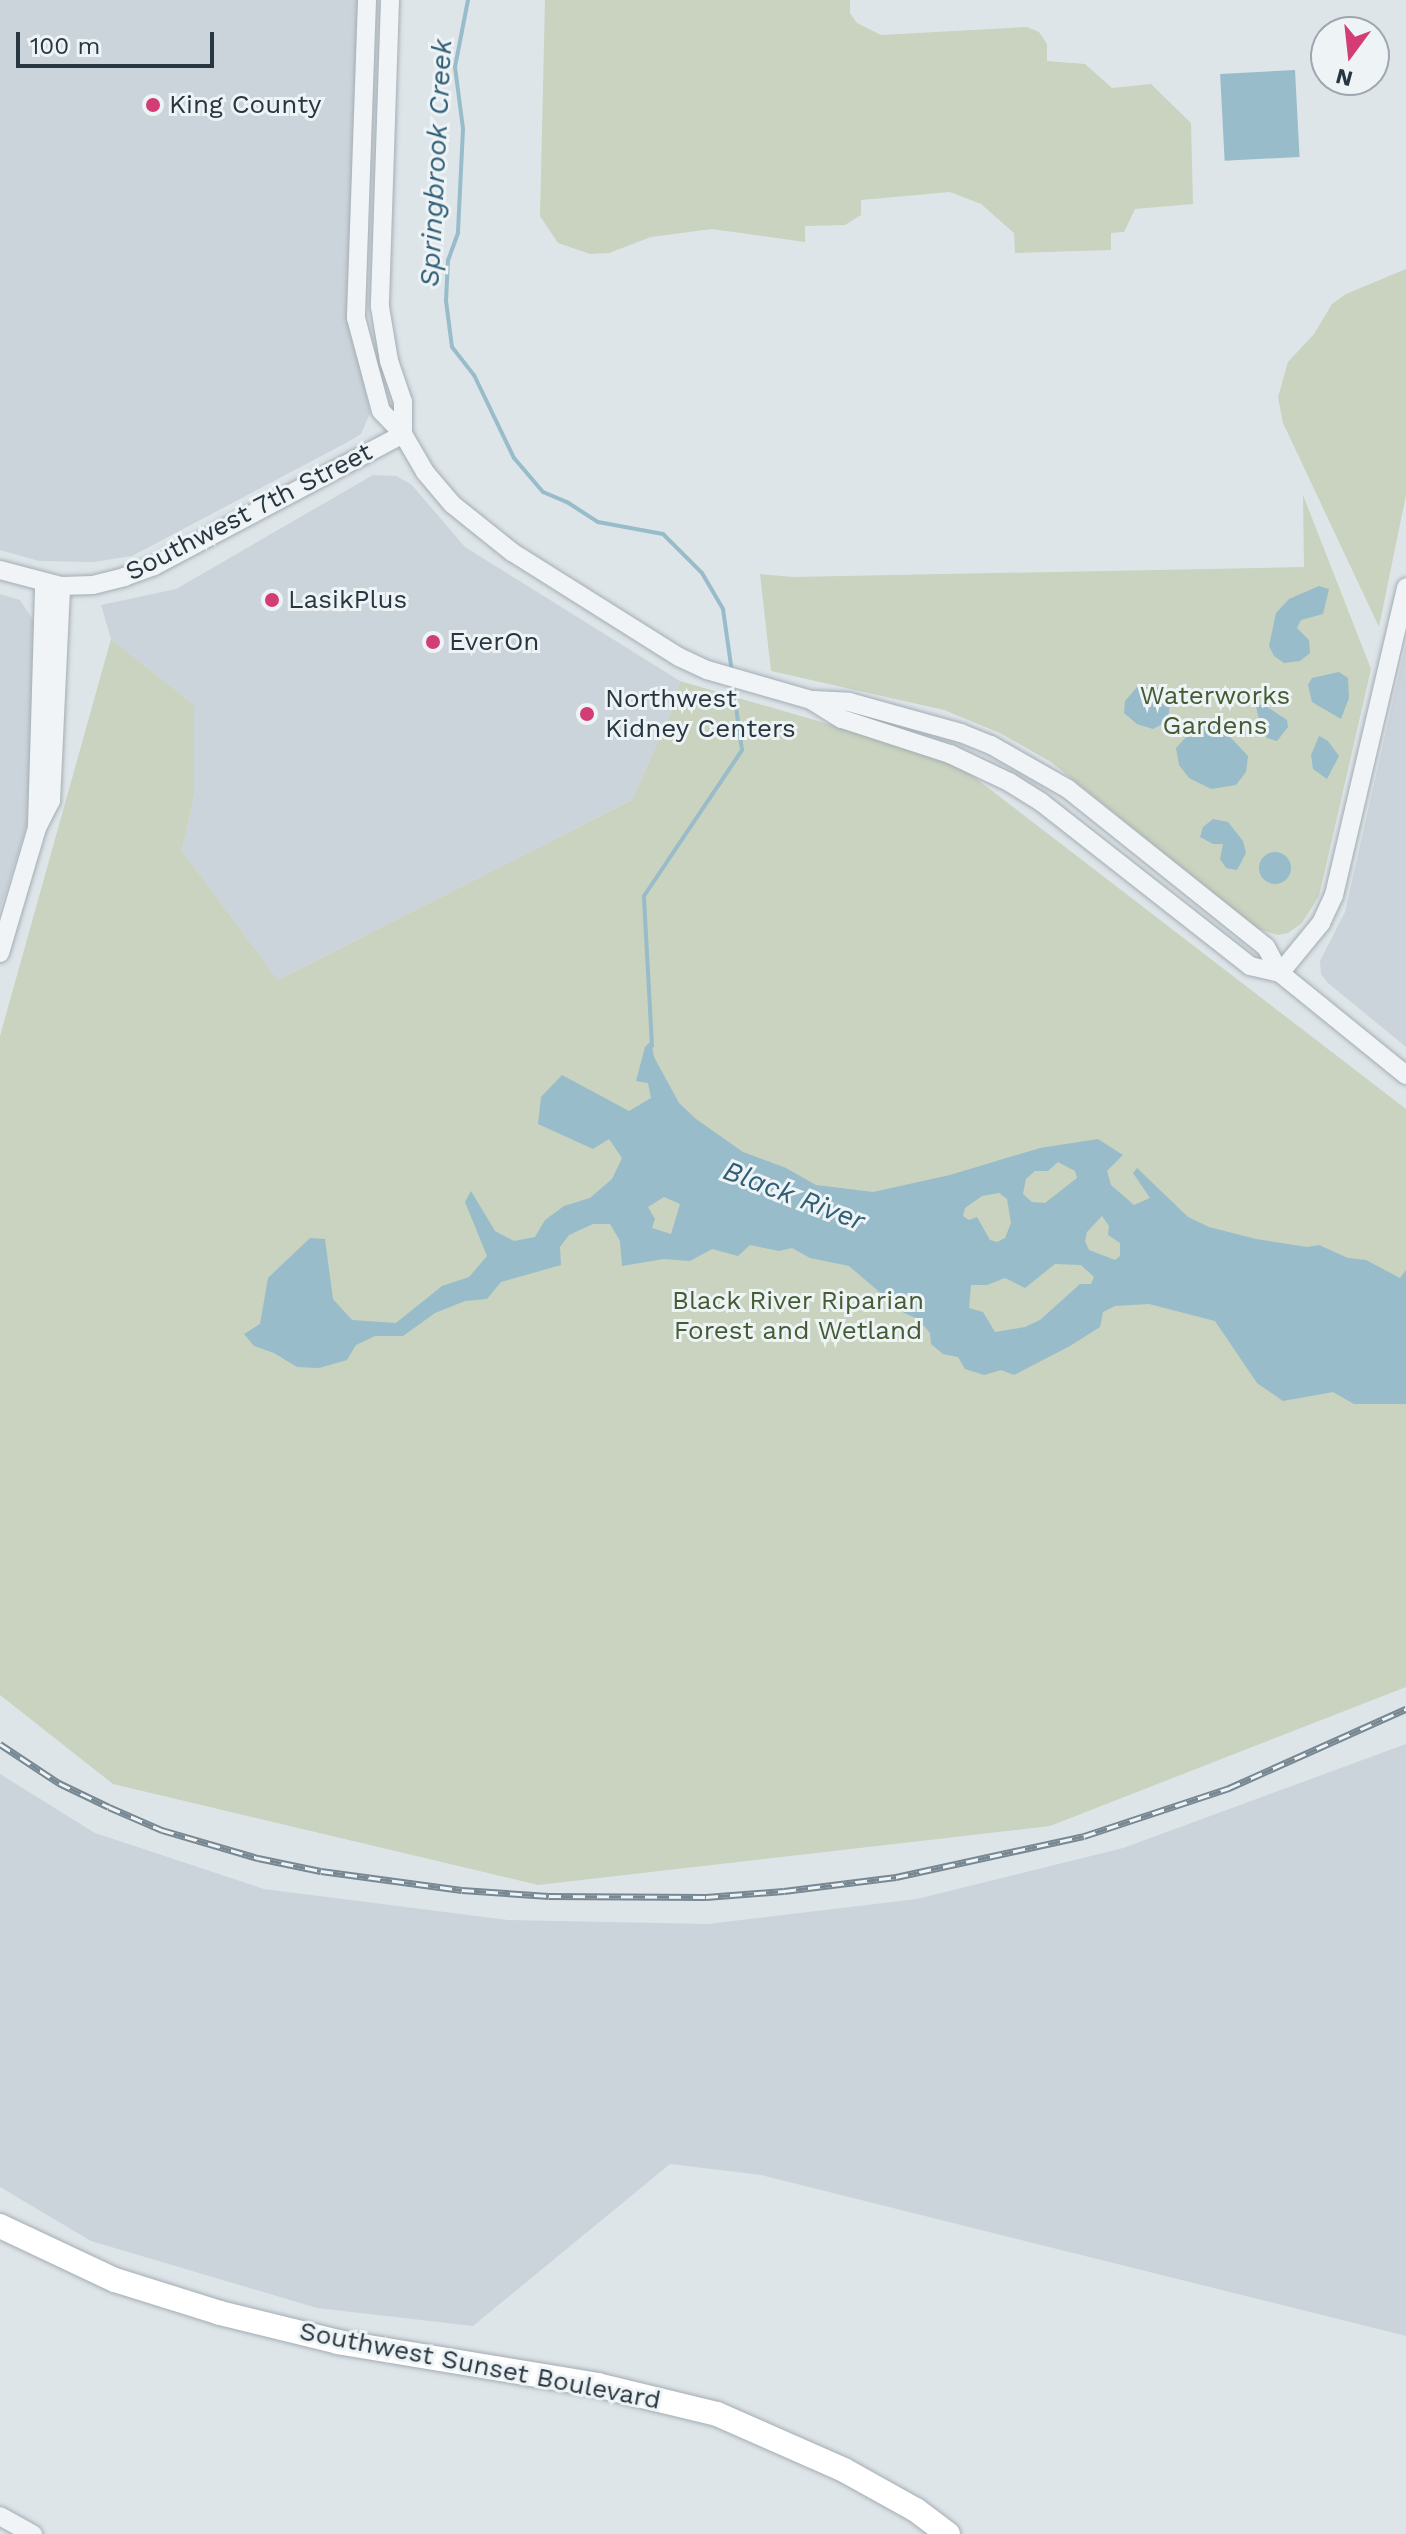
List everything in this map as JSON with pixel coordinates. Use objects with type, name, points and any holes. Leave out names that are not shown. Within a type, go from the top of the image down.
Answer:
[{"type":"main road","name":"Southwest Sunset Boulevard","points":[[0,2226],[115,2280],[220,2313],[338,2342],[597,2385],[717,2414],[844,2470],[916,2510],[948,2534]]},
{"type":"main road","name":"Southwest Sunset Boulevard","points":[[0,2243],[110,2294],[222,2329],[336,2353],[566,2391],[708,2424],[781,2453],[840,2482],[906,2519],[924,2534]]},
{"type":"street","points":[[367,0],[356,318],[381,411],[403,434],[425,472],[452,504],[483,531],[679,657],[707,670],[811,700],[849,702],[991,745],[1068,789],[1266,947],[1280,973],[1406,1075]]},
{"type":"street","points":[[390,0],[380,307],[389,361],[403,402],[403,434]]},
{"type":"street","points":[[366,40],[378,69],[375,177],[383,199]]},
{"type":"street","name":"Southwest 7th Street","points":[[0,570],[52,584],[93,585],[154,566],[403,434]]},
{"type":"street","points":[[0,953],[37,828],[51,801],[52,584]]},
{"type":"street","points":[[1280,973],[1313,934],[1334,895],[1406,587]]},
{"type":"street","points":[[811,700],[842,719],[950,754],[1009,782],[1041,802],[1250,966],[1280,973]]},
{"type":"street","points":[[0,2516],[33,2534]]},
{"type":"shaded area","points":[[0,0],[362,0],[363,379],[370,413],[361,434],[132,556],[94,562],[39,561],[0,550]]},
{"type":"shaded area","points":[[373,475],[396,476],[411,484],[465,547],[680,681],[675,704],[632,800],[278,980],[182,851],[194,796],[194,705],[111,639],[101,605],[176,589]]},
{"type":"shaded area","points":[[0,594],[20,600],[37,626],[35,800],[0,910]]},
{"type":"shaded area","points":[[1406,643],[1406,1047],[1328,983],[1321,974],[1320,961],[1345,912]]},
{"type":"shaded area","points":[[1406,1744],[1406,2336],[761,2175],[670,2164],[473,2326],[317,2308],[91,2241],[0,2187],[0,1774],[95,1833],[264,1889],[508,1920],[708,1924],[917,1899],[1123,1848]]},
{"type":"green space","points":[[545,0],[850,0],[850,13],[857,23],[881,35],[1027,27],[1039,32],[1047,44],[1047,61],[1085,64],[1112,88],[1151,84],[1191,123],[1193,204],[1135,209],[1124,232],[1111,233],[1111,250],[1015,253],[1014,233],[981,204],[950,192],[861,200],[861,215],[845,225],[805,226],[805,242],[712,229],[651,237],[609,253],[590,254],[558,243],[540,216]]},
{"type":"green space","points":[[1406,269],[1406,495],[1379,627],[1283,423],[1278,397],[1288,362],[1314,334],[1332,304],[1346,294]]},
{"type":"green space","name":"Waterworks Gardens","points":[[1303,495],[1371,669],[1319,896],[1302,923],[1288,933],[1278,935],[1258,929],[1051,762],[1000,733],[944,710],[771,671],[760,574],[793,577],[1304,567]]},
{"type":"green space","name":"Black River Riparian Forest and Wetland","points":[[111,639],[194,705],[194,796],[182,851],[278,980],[632,800],[675,704],[680,681],[952,760],[1406,1109],[1406,1687],[1050,1826],[538,1885],[113,1784],[0,1695],[0,1036]]},
{"type":"water","points":[[1295,70],[1300,157],[1225,161],[1220,74]]},
{"type":"water","points":[[1319,586],[1329,589],[1323,614],[1301,620],[1297,628],[1309,640],[1310,653],[1300,661],[1284,663],[1274,656],[1269,646],[1276,613],[1289,599]]},
{"type":"water","points":[[1339,672],[1348,678],[1349,698],[1341,719],[1312,702],[1308,685],[1312,678]]},
{"type":"water","points":[[1137,687],[1157,687],[1170,696],[1169,713],[1164,723],[1153,729],[1137,724],[1124,713],[1125,701]]},
{"type":"water","points":[[1263,704],[1287,720],[1288,727],[1277,741],[1267,738],[1261,730],[1256,706]]},
{"type":"water","points":[[1215,721],[1248,756],[1246,772],[1236,785],[1211,789],[1189,778],[1179,765],[1176,748],[1199,723]]},
{"type":"water","points":[[1319,736],[1328,741],[1339,756],[1327,779],[1313,769],[1311,755]]},
{"type":"water","points":[[1213,819],[1228,822],[1243,841],[1246,853],[1237,870],[1226,868],[1220,859],[1223,844],[1213,844],[1200,837],[1203,827]]},
{"type":"water","points":[[1275,852],[1286,857],[1291,868],[1286,879],[1275,884],[1264,879],[1259,868],[1264,857]]},
{"type":"water","name":"Black River","points":[[651,1041],[654,1057],[679,1103],[696,1119],[743,1152],[786,1168],[816,1185],[873,1192],[950,1175],[1040,1148],[1098,1139],[1123,1155],[1107,1171],[1111,1185],[1134,1205],[1150,1198],[1133,1173],[1137,1168],[1188,1217],[1209,1227],[1256,1239],[1307,1247],[1319,1245],[1348,1258],[1366,1260],[1400,1278],[1406,1270],[1406,1404],[1354,1404],[1333,1392],[1283,1401],[1257,1383],[1215,1321],[1149,1304],[1115,1306],[1103,1312],[1100,1327],[1014,1375],[1001,1370],[984,1375],[965,1369],[958,1357],[943,1354],[931,1344],[930,1333],[918,1319],[904,1313],[849,1266],[810,1258],[792,1248],[779,1251],[750,1245],[738,1256],[712,1249],[690,1261],[664,1259],[622,1266],[620,1241],[610,1224],[593,1224],[569,1235],[560,1247],[561,1265],[501,1282],[487,1299],[465,1301],[435,1313],[403,1336],[375,1336],[356,1345],[347,1360],[319,1368],[297,1367],[274,1353],[254,1346],[244,1334],[260,1324],[268,1278],[310,1238],[325,1239],[333,1299],[352,1320],[396,1323],[442,1286],[469,1277],[487,1256],[465,1202],[471,1191],[495,1231],[514,1241],[535,1237],[545,1220],[564,1206],[590,1198],[612,1179],[622,1158],[609,1139],[593,1149],[538,1124],[541,1097],[562,1075],[629,1111],[651,1098],[648,1083],[636,1081],[645,1047]],"holes":[[[1058,1162],[1075,1171],[1077,1178],[1045,1203],[1032,1202],[1023,1194],[1026,1179],[1035,1171],[1048,1171]],[[999,1193],[1007,1199],[1011,1223],[1005,1238],[997,1242],[990,1240],[977,1217],[969,1220],[963,1216],[965,1208],[982,1196]],[[664,1197],[680,1204],[671,1234],[652,1228],[655,1219],[648,1207]],[[1102,1216],[1109,1226],[1108,1235],[1120,1243],[1120,1256],[1115,1260],[1089,1250],[1085,1241],[1087,1232]],[[1055,1264],[1081,1265],[1094,1277],[1091,1284],[1080,1284],[1040,1320],[1025,1327],[995,1332],[983,1312],[969,1308],[971,1285],[987,1285],[1005,1278],[1025,1288]]]},
{"type":"waterway","name":"Springbrook Creek","points":[[468,0],[455,67],[463,129],[458,233],[448,260],[446,301],[452,347],[474,375],[514,458],[543,492],[567,502],[598,522],[663,534],[702,573],[723,609],[732,672]]},
{"type":"waterway","name":"Springbrook Creek","points":[[652,1046],[644,896],[742,750],[733,685]]},
{"type":"railway","points":[[0,1744],[59,1783],[109,1807],[162,1830],[258,1858],[321,1871],[462,1890],[549,1896],[706,1897],[896,1877],[1084,1836],[1229,1788],[1406,1709]]},
{"type":"place","name":"King County","points":[[153,105]]},
{"type":"place","name":"LasikPlus","points":[[272,600]]},
{"type":"place","name":"EverOn","points":[[433,642]]},
{"type":"place","name":"Northwest Kidney Centers","points":[[587,714]]}]
